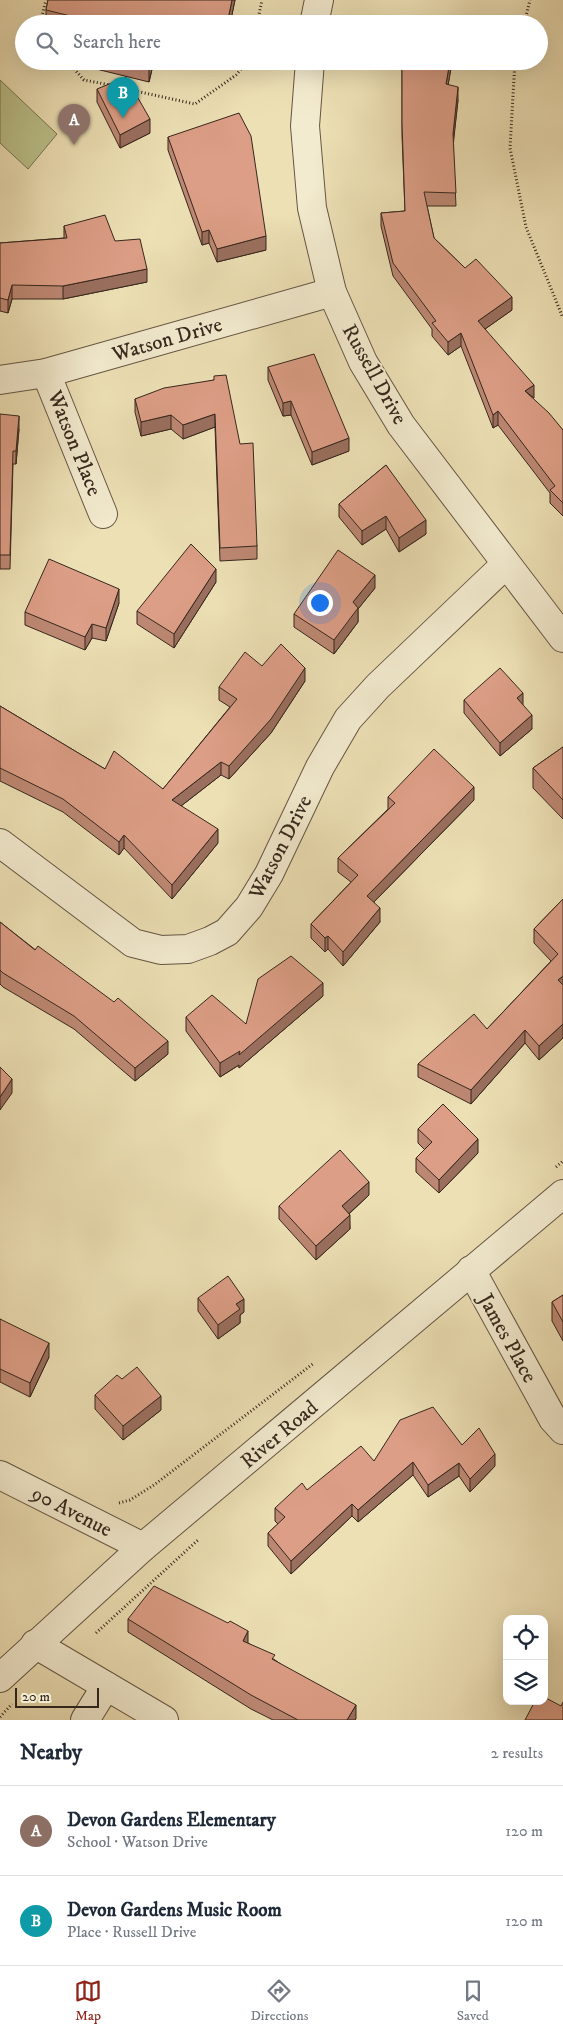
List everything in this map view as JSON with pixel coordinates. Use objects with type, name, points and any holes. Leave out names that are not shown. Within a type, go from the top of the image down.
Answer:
[{"type":"street","points":[[316,15],[319,0]]},
{"type":"street","name":"Russell Drive","points":[[309,70],[305,126],[312,208],[332,292],[363,362],[401,425],[563,638]]},
{"type":"street","name":"Watson Drive","points":[[0,380],[46,373],[332,292]]},
{"type":"street","name":"Watson Place","points":[[46,373],[103,514]]},
{"type":"street","name":"Watson Drive","points":[[0,843],[133,943],[161,950],[188,949],[227,932],[249,907],[270,874],[320,767],[348,718],[378,686],[506,564]]},
{"type":"street","name":"River Road","points":[[0,1678],[143,1547],[563,1194]]},
{"type":"street","name":"James Place","points":[[471,1270],[553,1419],[563,1430]]},
{"type":"street","name":"90 Avenue","points":[[0,1474],[143,1547]]},
{"type":"street","points":[[35,1644],[164,1720]]},
{"type":"street","points":[[85,1720],[106,1686]]},
{"type":"path","points":[[42,15],[46,0]]},
{"type":"path","points":[[259,15],[262,0]]},
{"type":"path","points":[[526,15],[530,0]]},
{"type":"path","points":[[75,70],[84,80],[112,86]]},
{"type":"path","points":[[121,88],[195,104],[240,70]]},
{"type":"path","points":[[514,70],[510,148],[526,227],[563,318]]},
{"type":"path","points":[[555,1168],[563,1161]]},
{"type":"path","points":[[113,1505],[130,1500],[154,1485],[316,1362]]},
{"type":"green space","points":[[0,80],[57,134],[28,169],[0,143]]},
{"type":"building","points":[[48,0],[232,0],[229,15],[66,15],[46,10]]},
{"type":"building","points":[[402,70],[448,70],[446,84],[458,87],[453,134],[456,193],[424,192],[434,238],[465,268],[476,259],[512,297],[478,321],[534,385],[525,391],[549,413],[563,430],[563,503],[550,490],[555,486],[498,411],[493,415],[461,333],[448,342],[432,323],[436,321],[393,263],[381,213],[405,211]]},
{"type":"building","points":[[126,77],[150,119],[120,135],[97,89]]},
{"type":"building","points":[[239,113],[251,136],[266,236],[217,249],[209,230],[202,232],[168,137]]},
{"type":"building","points":[[105,215],[115,241],[140,239],[147,269],[63,286],[12,285],[8,300],[0,298],[0,243],[67,238],[64,226]]},
{"type":"building","points":[[314,354],[349,438],[312,452],[291,401],[283,403],[268,367]]},
{"type":"building","points":[[226,375],[240,444],[253,443],[257,546],[220,548],[215,414],[183,425],[171,415],[141,422],[135,399],[164,388],[214,380],[214,376]]},
{"type":"building","points":[[0,414],[19,416],[16,451],[13,451],[10,555],[0,555]]},
{"type":"building","points":[[386,465],[426,520],[399,538],[386,516],[362,531],[339,504]]},
{"type":"building","points":[[191,544],[216,569],[174,634],[137,611]]},
{"type":"building","points":[[338,550],[375,575],[353,602],[358,608],[334,640],[294,614]]},
{"type":"building","points":[[49,559],[119,589],[106,628],[92,624],[85,637],[25,612]]},
{"type":"building","points":[[281,644],[305,668],[271,719],[229,766],[221,762],[172,800],[218,829],[172,885],[124,835],[119,842],[63,799],[0,768],[0,706],[105,769],[114,751],[163,789],[237,699],[219,687],[245,652],[262,666]]},
{"type":"building","points":[[500,668],[523,693],[517,698],[532,715],[500,743],[464,700]]},
{"type":"building","points":[[563,747],[563,800],[533,768]]},
{"type":"building","points":[[434,749],[474,787],[367,896],[380,908],[343,952],[328,936],[325,938],[311,924],[358,875],[338,858],[395,803],[388,797]]},
{"type":"building","points":[[563,899],[563,976],[558,980],[563,985],[563,1024],[539,1046],[525,1030],[471,1090],[418,1064],[474,1014],[487,1029],[558,954],[534,929]]},
{"type":"building","points":[[0,922],[35,950],[38,946],[114,1002],[118,998],[168,1041],[135,1068],[74,1016],[0,970]]},
{"type":"building","points":[[291,956],[323,983],[239,1055],[240,1051],[220,1063],[186,1017],[212,995],[246,1024],[258,979]]},
{"type":"building","points":[[0,1067],[12,1079],[0,1097]]},
{"type":"building","points":[[443,1104],[478,1139],[439,1180],[416,1158],[432,1142],[418,1129]]},
{"type":"building","points":[[340,1150],[369,1182],[342,1206],[350,1215],[316,1246],[279,1206]]},
{"type":"building","points":[[228,1276],[244,1299],[236,1304],[240,1309],[218,1325],[198,1298]]},
{"type":"building","points":[[563,1295],[563,1322],[552,1302]]},
{"type":"building","points":[[0,1319],[49,1343],[30,1383],[0,1369]]},
{"type":"building","points":[[137,1367],[161,1396],[123,1426],[95,1395],[117,1375],[122,1379]]},
{"type":"building","points":[[433,1407],[462,1445],[479,1428],[495,1454],[470,1479],[459,1463],[428,1485],[413,1462],[358,1510],[352,1504],[291,1561],[268,1533],[285,1517],[275,1508],[302,1483],[307,1490],[361,1446],[374,1461],[400,1420]]},
{"type":"building","points":[[154,1586],[248,1631],[243,1641],[275,1655],[272,1659],[356,1705],[347,1720],[298,1720],[251,1695],[128,1619]]},
{"type":"building","points":[[548,1699],[561,1706],[563,1702],[563,1720],[525,1720],[533,1705],[548,1705]]},
{"type":"place","name":"Devon Gardens Music Room","points":[[123,118]]},
{"type":"place","name":"Devon Gardens Elementary","points":[[74,145]]}]
